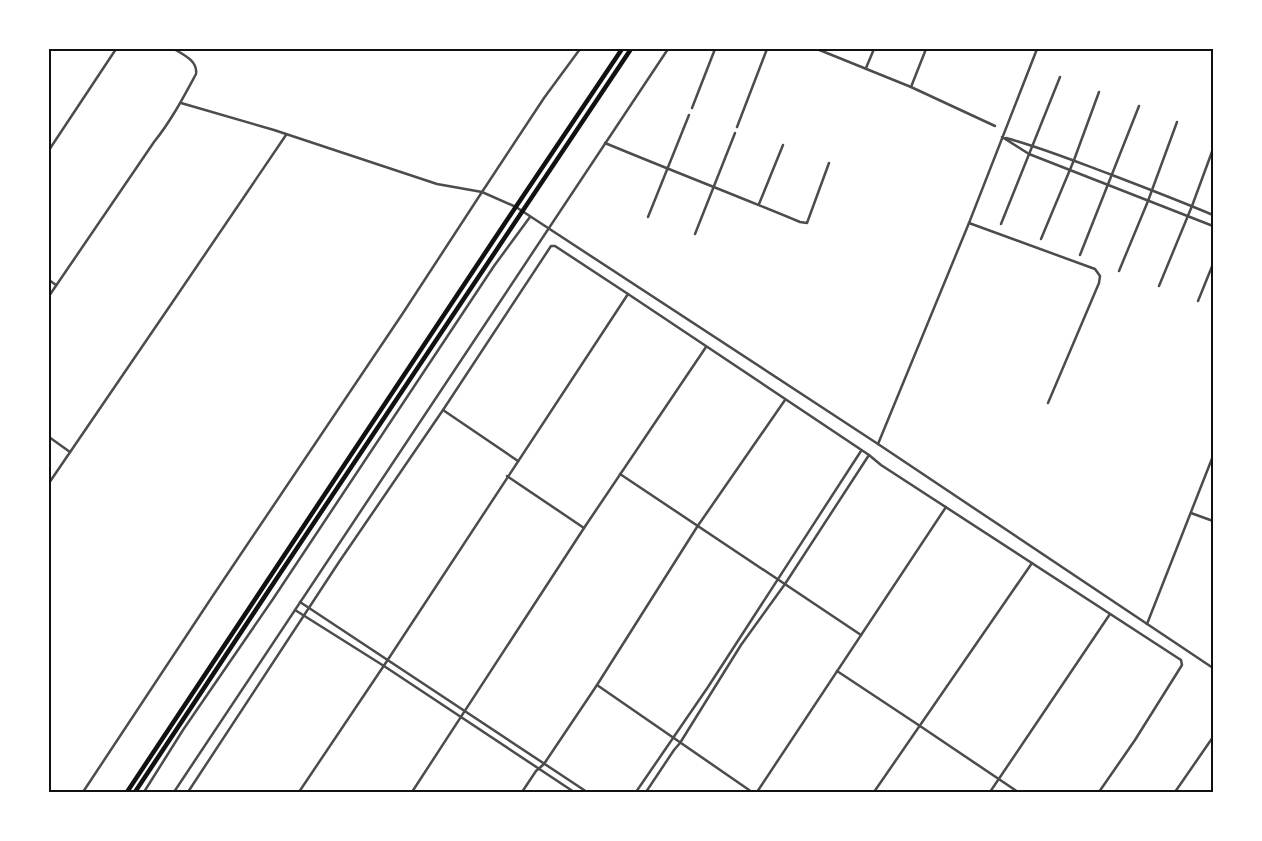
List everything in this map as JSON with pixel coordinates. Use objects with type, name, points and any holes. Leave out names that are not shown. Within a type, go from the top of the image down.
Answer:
[{"type":"highway","points":[[127,792],[622,49]]},
{"type":"highway","points":[[135,792],[631,49]]},
{"type":"street","points":[[49,150],[116,49]]},
{"type":"street","points":[[49,296],[154,142],[168,125],[196,74],[192,61],[174,49]]},
{"type":"street","points":[[83,792],[403,313],[544,98],[580,49]]},
{"type":"street","points":[[174,792],[668,49]]},
{"type":"street","points":[[692,108],[715,49]]},
{"type":"street","points":[[737,127],[767,49]]},
{"type":"street","points":[[820,49],[912,87],[994,126]]},
{"type":"street","points":[[866,69],[874,49]]},
{"type":"street","points":[[912,87],[926,49]]},
{"type":"street","points":[[878,444],[969,223],[1037,49]]},
{"type":"street","points":[[1001,224],[1060,77]]},
{"type":"street","points":[[1041,240],[1074,160],[1099,92]]},
{"type":"street","points":[[181,103],[286,134],[437,184],[482,192],[516,207],[878,444],[1213,668]]},
{"type":"street","points":[[1080,255],[1139,106]]},
{"type":"street","points":[[648,217],[689,116]]},
{"type":"street","points":[[1119,271],[1177,122]]},
{"type":"street","points":[[695,234],[735,133]]},
{"type":"street","points":[[49,483],[286,134]]},
{"type":"street","points":[[1002,138],[1033,145],[1213,215]]},
{"type":"street","points":[[1002,138],[1029,154],[1213,226]]},
{"type":"street","points":[[605,143],[800,222],[807,223],[829,163]]},
{"type":"street","points":[[759,205],[783,146]]},
{"type":"street","points":[[1159,286],[1213,149]]},
{"type":"street","points":[[144,792],[183,730],[273,599],[494,266],[530,217]]},
{"type":"street","points":[[969,223],[1095,269],[1100,276],[1099,283],[1048,403]]},
{"type":"street","points":[[188,792],[551,246],[554,246],[881,465],[1181,660],[1182,665],[1135,740],[1099,792]]},
{"type":"street","points":[[1198,302],[1213,264]]},
{"type":"street","points":[[49,280],[56,285]]},
{"type":"street","points":[[299,792],[628,294]]},
{"type":"street","points":[[412,792],[584,528],[706,347]]},
{"type":"street","points":[[522,792],[536,771],[544,764],[697,527],[785,400]]},
{"type":"street","points":[[443,410],[518,461]]},
{"type":"street","points":[[49,437],[70,452]]},
{"type":"street","points":[[636,792],[708,687],[861,451]]},
{"type":"street","points":[[646,792],[680,743],[741,645],[785,584],[869,456]]},
{"type":"street","points":[[1147,624],[1213,456]]},
{"type":"street","points":[[620,474],[861,635]]},
{"type":"street","points":[[508,476],[584,528]]},
{"type":"street","points":[[757,792],[946,507]]},
{"type":"street","points":[[1191,513],[1213,521]]},
{"type":"street","points":[[874,792],[1032,563]]},
{"type":"street","points":[[300,602],[587,792]]},
{"type":"street","points":[[295,610],[384,666],[574,792]]},
{"type":"street","points":[[990,792],[1110,614]]},
{"type":"street","points":[[837,671],[1018,792]]},
{"type":"street","points":[[597,684],[752,792]]},
{"type":"street","points":[[1175,792],[1213,737]]}]
